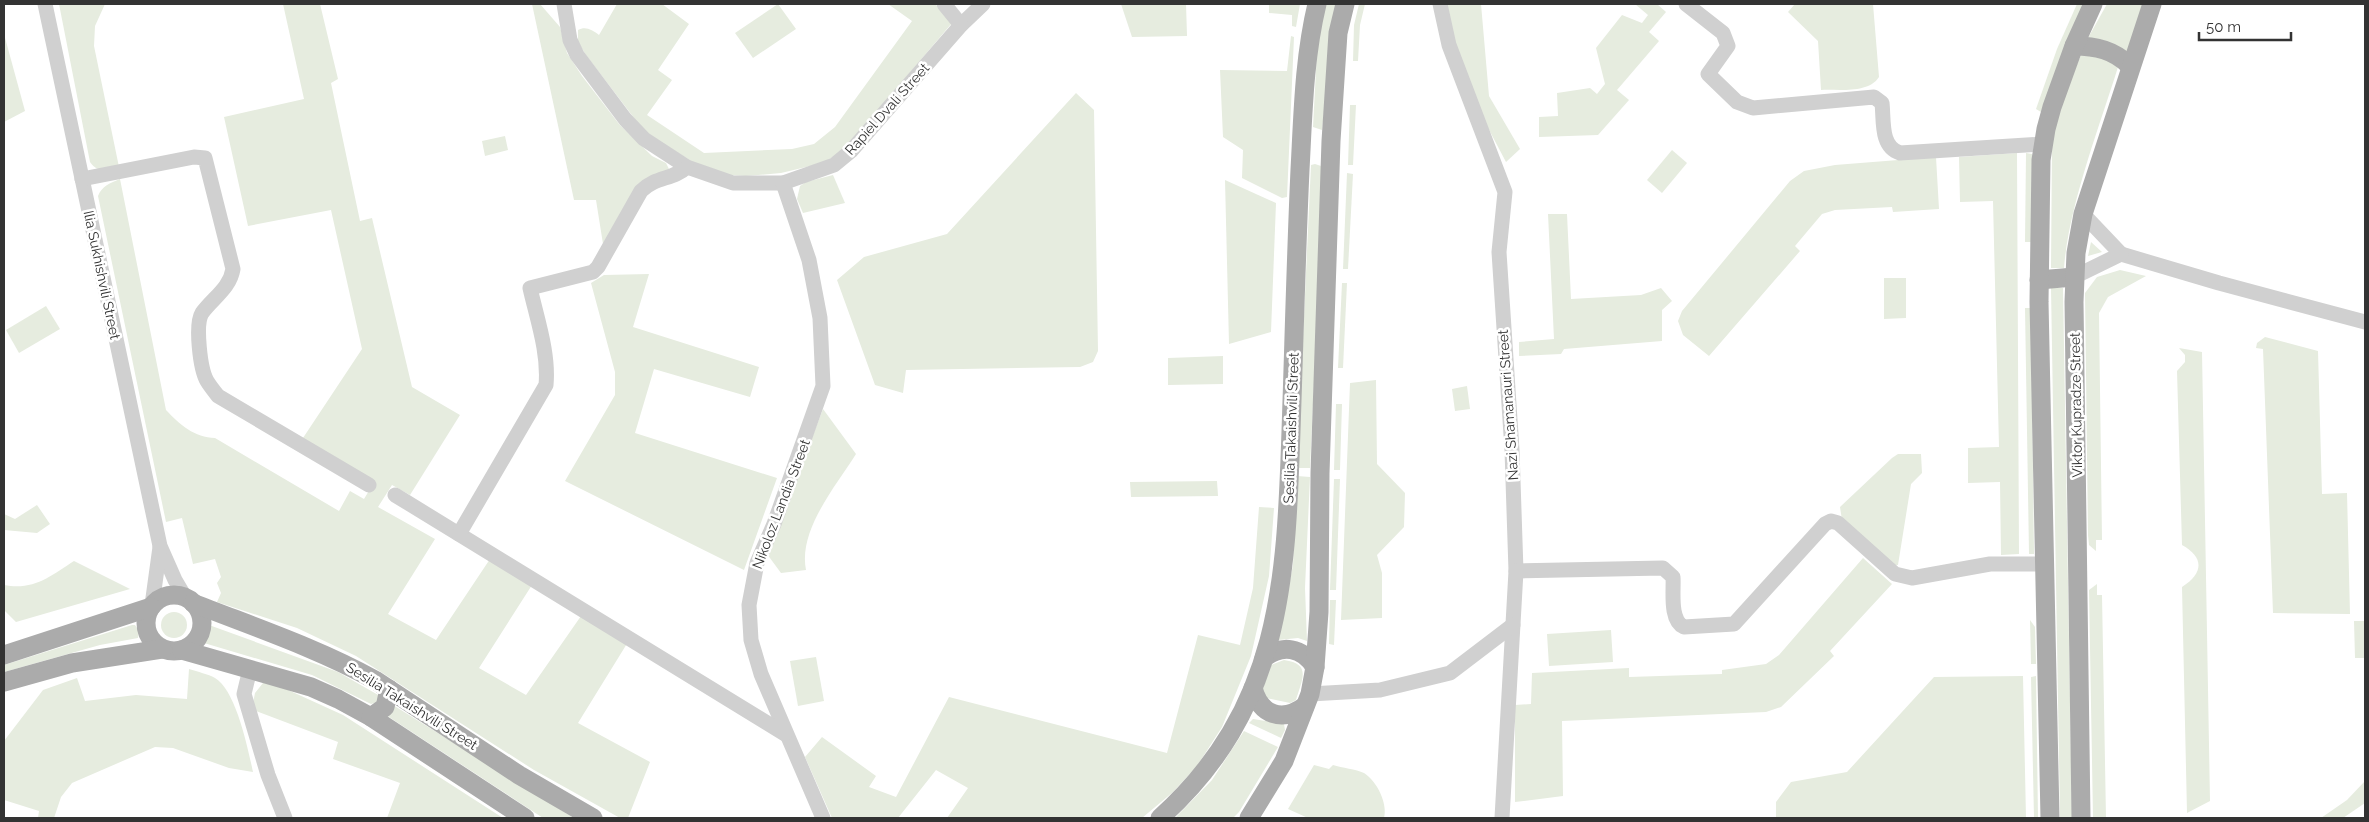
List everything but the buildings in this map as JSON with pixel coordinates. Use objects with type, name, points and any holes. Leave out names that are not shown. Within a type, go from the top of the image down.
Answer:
[{"type":"main road","name":"Sesilia Takaishvili Street","points":[[1160,818],[1194,784],[1213,761],[1237,724],[1253,688],[1271,637],[1289,503],[1302,123],[1310,34],[1317,4]]},
{"type":"main road","points":[[1249,818],[1284,760],[1308,701],[1315,667],[1319,612],[1320,472],[1330,167],[1338,33],[1345,4]]},
{"type":"main road","points":[[2050,818],[2039,280],[2043,144],[2052,107],[2074,46],[2093,4]]},
{"type":"main road","name":"Viktor Kupradze Street","points":[[2082,818],[2074,277],[2078,236],[2083,214],[2130,66],[2152,4]]},
{"type":"main road","points":[[2074,46],[2105,49],[2123,58],[2130,66]]},
{"type":"main road","points":[[1302,123],[1306,133],[1315,140],[1325,136],[1332,127]]},
{"type":"main road","points":[[1301,165],[1308,160],[1320,158],[1330,167]]},
{"type":"main road","points":[[2039,280],[2074,277]]},
{"type":"main road","points":[[4,655],[151,606],[167,596],[189,600],[201,617],[202,626],[196,641],[182,650]]},
{"type":"main road","name":"Sesilia Takaishvili Street","points":[[189,600],[323,653],[351,667],[389,689],[527,780],[593,818]]},
{"type":"main road","points":[[151,606],[146,616],[145,626],[148,636],[154,644],[162,649],[169,651],[182,650],[311,687],[371,717],[525,818]]},
{"type":"main road","points":[[4,682],[72,663],[162,649]]},
{"type":"main road","points":[[1264,658],[1280,650],[1289,649],[1305,655],[1315,667]]},
{"type":"main road","points":[[1253,688],[1262,707],[1271,713],[1282,716],[1296,713],[1308,701]]},
{"type":"main road","points":[[371,717],[384,707],[389,689]]},
{"type":"street","name":"Ilia Sukhishvili Street","points":[[45,4],[160,546],[175,580],[189,600]]},
{"type":"street","name":"Rapiel Dvali Street","points":[[564,4],[570,40],[577,55],[625,119],[644,139],[686,167],[733,183],[783,183],[834,165],[852,151],[961,25],[983,4]]},
{"type":"street","points":[[944,4],[961,25]]},
{"type":"street","name":"Nazi Shamanauri Street","points":[[1440,4],[1449,46],[1505,192],[1499,252],[1512,450],[1516,571],[1502,818]]},
{"type":"street","points":[[1686,4],[1723,33],[1728,46],[1708,74],[1744,106],[1753,108],[1874,97],[1882,103],[1886,141],[1889,148],[1900,154],[2043,144]]},
{"type":"street","points":[[82,179],[194,157],[205,158],[232,269],[230,282],[198,320],[197,330],[206,380],[218,396],[369,485]]},
{"type":"street","points":[[459,534],[546,385],[548,372],[546,355],[530,288],[592,272],[598,267],[641,191],[649,183],[682,172],[686,167]]},
{"type":"street","name":"Nikoloz Landia Street","points":[[783,183],[809,260],[820,318],[823,386],[777,517],[757,563],[749,605],[751,640],[785,734],[823,818]]},
{"type":"street","points":[[2083,214],[2121,254],[2219,283],[2365,322]]},
{"type":"street","points":[[2074,277],[2121,254]]},
{"type":"street","points":[[395,495],[785,734]]},
{"type":"street","points":[[1516,571],[1663,568],[1673,576],[1675,617],[1680,625],[1684,626],[1734,624],[1824,524],[1831,521],[1838,523],[1895,574],[1902,577],[1912,578],[1990,564],[2046,564]]},
{"type":"street","name":"Ilia Sukhishvili Street","points":[[151,606],[160,546]]},
{"type":"street","points":[[1308,701],[1380,690],[1450,672],[1513,625]]},
{"type":"street","points":[[250,669],[244,694],[268,775],[285,818]]},
{"type":"shaded area","points":[[59,4],[105,4],[95,26],[94,46],[119,167],[100,169],[93,166],[90,162]]},
{"type":"shaded area","points":[[283,4],[320,4],[338,79],[331,83],[360,221],[372,218],[412,387],[460,415],[410,495],[392,485],[378,507],[435,539],[388,614],[436,640],[490,559],[532,585],[479,668],[526,695],[581,616],[628,642],[578,723],[650,762],[628,818],[620,818],[534,770],[356,656],[297,628],[217,602],[221,593],[217,583],[221,577],[215,559],[193,564],[182,518],[166,522],[98,196],[104,187],[120,179],[166,410],[194,433],[215,438],[339,511],[350,491],[364,499],[370,489],[301,441],[362,349],[331,210],[248,226],[224,117],[304,99]]},
{"type":"shaded area","points":[[532,4],[540,4],[560,27],[567,53],[619,124],[652,156],[666,163],[669,169],[603,244],[596,200],[574,200]]},
{"type":"shaded area","points":[[617,4],[662,4],[689,24],[658,70],[672,80],[647,115],[704,153],[792,149],[814,144],[835,127],[912,21],[888,4],[935,4],[952,23],[845,149],[823,163],[781,173],[746,176],[729,175],[701,167],[654,138],[641,127],[586,55],[578,42],[578,30],[591,30],[599,35]]},
{"type":"shaded area","points":[[778,4],[796,29],[753,58],[735,33]]},
{"type":"shaded area","points":[[1121,4],[1186,4],[1187,36],[1132,37]]},
{"type":"shaded area","points":[[1269,4],[1300,4],[1296,27],[1292,26],[1292,15],[1269,13]]},
{"type":"shaded area","points":[[1324,4],[1336,4],[1322,130],[1313,127],[1317,51]]},
{"type":"shaded area","points":[[1359,4],[1365,4],[1360,25],[1358,61],[1353,61],[1354,25]]},
{"type":"shaded area","points":[[1445,4],[1481,4],[1489,96],[1520,149],[1506,162],[1467,88]]},
{"type":"shaded area","points":[[1635,4],[1657,4],[1666,12],[1649,32],[1659,41],[1617,90],[1629,100],[1598,135],[1539,137],[1539,117],[1558,116],[1557,93],[1590,88],[1597,94],[1605,84],[1596,48],[1622,15],[1642,23],[1648,15]]},
{"type":"shaded area","points":[[1795,4],[1873,4],[1879,77],[1868,86],[1853,90],[1821,90],[1818,41],[1788,12]]},
{"type":"shaded area","points":[[2077,4],[2083,4],[2041,112],[2036,109],[2057,49]]},
{"type":"shaded area","points":[[2107,4],[2144,4],[2127,52],[2108,42],[2088,38]]},
{"type":"shaded area","points":[[4,34],[25,111],[4,122]]},
{"type":"shaded area","points":[[1291,36],[1294,37],[1287,197],[1282,198],[1242,178],[1243,150],[1223,137],[1220,70],[1287,71]]},
{"type":"shaded area","points":[[2081,55],[2103,57],[2118,67],[2078,193],[2064,268],[2051,268],[2052,147],[2058,109]]},
{"type":"shaded area","points":[[1076,93],[1094,110],[1098,351],[1093,362],[1080,367],[906,370],[903,393],[875,385],[837,280],[864,257],[947,234]]},
{"type":"shaded area","points":[[1350,105],[1356,105],[1353,165],[1348,165]]},
{"type":"shaded area","points":[[505,136],[508,150],[485,156],[482,141]]},
{"type":"shaded area","points":[[1672,150],[1687,163],[1662,193],[1647,180]]},
{"type":"shaded area","points":[[2017,153],[2019,554],[2001,555],[2000,482],[1968,483],[1968,448],[1999,447],[1993,201],[1960,202],[1959,157]]},
{"type":"shaded area","points":[[2026,153],[2032,154],[2031,242],[2025,242]]},
{"type":"shaded area","points":[[1936,157],[1939,209],[1893,212],[1892,207],[1835,210],[1822,214],[1795,246],[1800,251],[1709,356],[1683,335],[1678,321],[1682,311],[1790,181],[1804,171],[1835,165]]},
{"type":"shaded area","points":[[1315,164],[1324,167],[1310,468],[1297,468],[1311,165]]},
{"type":"shaded area","points":[[1347,173],[1353,174],[1348,269],[1343,269]]},
{"type":"shaded area","points":[[833,175],[845,203],[803,213],[797,199],[800,186],[806,182]]},
{"type":"shaded area","points":[[1225,180],[1276,203],[1271,332],[1229,344]]},
{"type":"shaded area","points":[[1548,214],[1567,214],[1571,299],[1641,295],[1661,288],[1672,301],[1662,310],[1662,341],[1564,349],[1561,354],[1519,356],[1519,342],[1554,339]]},
{"type":"shaded area","points":[[2091,242],[2102,252],[2088,256]]},
{"type":"shaded area","points":[[2120,270],[2146,276],[2108,297],[2099,313],[2102,540],[2096,540],[2096,551],[2089,545],[2088,535],[2085,293],[2097,277]]},
{"type":"shaded area","points":[[649,274],[633,327],[759,367],[750,397],[654,369],[635,433],[777,478],[744,570],[565,481],[615,395],[615,372],[591,283],[604,275]]},
{"type":"shaded area","points":[[1884,278],[1906,278],[1906,318],[1884,319]]},
{"type":"shaded area","points":[[1342,283],[1347,283],[1343,368],[1338,368]]},
{"type":"shaded area","points":[[2051,288],[2063,288],[2072,818],[2060,818]]},
{"type":"shaded area","points":[[46,306],[60,329],[19,353],[6,330]]},
{"type":"shaded area","points":[[2025,308],[2031,308],[2034,554],[2029,554]]},
{"type":"shaded area","points":[[2265,337],[2318,351],[2322,494],[2347,493],[2350,614],[2273,613],[2263,349],[2256,348],[2257,343]]},
{"type":"shaded area","points":[[2179,348],[2202,352],[2210,801],[2187,813],[2182,587],[2194,576],[2198,565],[2194,555],[2182,545],[2177,371],[2185,362],[2185,355]]},
{"type":"shaded area","points":[[1223,356],[1223,384],[1168,385],[1168,358]]},
{"type":"shaded area","points":[[1376,380],[1377,464],[1405,493],[1404,527],[1377,555],[1382,573],[1382,618],[1341,620],[1350,383]]},
{"type":"shaded area","points":[[1467,386],[1470,409],[1455,411],[1452,389]]},
{"type":"shaded area","points":[[1336,404],[1342,404],[1340,470],[1334,470]]},
{"type":"shaded area","points":[[823,409],[856,454],[829,494],[813,524],[805,555],[806,570],[781,573],[767,554]]},
{"type":"shaded area","points":[[1898,454],[1921,454],[1922,473],[1911,484],[1898,565],[1891,566],[1842,520],[1840,507]]},
{"type":"shaded area","points":[[1297,476],[1310,477],[1305,588],[1307,641],[1298,638],[1278,640],[1293,565]]},
{"type":"shaded area","points":[[1334,479],[1340,479],[1336,590],[1330,590]]},
{"type":"shaded area","points":[[1217,481],[1218,496],[1131,497],[1130,482]]},
{"type":"shaded area","points":[[37,505],[50,524],[37,533],[4,530],[4,514],[15,519]]},
{"type":"shaded area","points":[[1259,507],[1274,508],[1269,576],[1251,656],[1222,727],[1197,766],[1173,792],[1142,818],[947,818],[968,788],[936,770],[898,818],[832,818],[805,757],[822,737],[876,776],[869,787],[896,797],[949,697],[1167,753],[1198,635],[1240,645],[1253,588]]},
{"type":"shaded area","points":[[1863,558],[1892,584],[1830,651],[1834,656],[1781,707],[1766,712],[1562,721],[1563,796],[1515,802],[1515,705],[1531,704],[1532,673],[1629,668],[1629,677],[1722,674],[1722,670],[1766,664],[1779,655]]},
{"type":"shaded area","points":[[74,561],[130,589],[16,622],[4,610],[4,585],[24,586],[33,584],[49,577]]},
{"type":"shaded area","points":[[2097,584],[2097,595],[2102,595],[2106,818],[2093,818],[2089,590]]},
{"type":"shaded area","points":[[1330,600],[1336,600],[1334,645],[1329,644]]},
{"type":"shaded area","points":[[174,612],[183,616],[187,625],[183,634],[174,638],[165,634],[161,625],[165,616]]},
{"type":"shaded area","points":[[2030,620],[2035,627],[2036,664],[2031,664]]},
{"type":"shaded area","points":[[2354,621],[2365,621],[2365,658],[2355,658]]},
{"type":"shaded area","points":[[135,625],[139,631],[138,638],[100,645],[4,672],[4,665]]},
{"type":"shaded area","points":[[209,625],[338,672],[380,696],[378,702],[371,704],[312,675],[204,643]]},
{"type":"shaded area","points":[[1611,630],[1613,662],[1549,666],[1547,634]]},
{"type":"shaded area","points":[[816,657],[824,701],[798,706],[790,661]]},
{"type":"shaded area","points":[[1284,660],[1299,665],[1303,674],[1296,700],[1290,703],[1266,698],[1262,691],[1271,665]]},
{"type":"shaded area","points":[[189,669],[215,678],[229,695],[240,721],[253,772],[229,768],[173,748],[155,747],[72,783],[61,797],[54,818],[38,818],[39,811],[4,800],[4,741],[43,690],[77,678],[85,701],[136,695],[187,699]]},
{"type":"shaded area","points":[[2023,676],[2026,818],[1776,818],[1776,802],[1791,782],[1847,772],[1934,677]]},
{"type":"shaded area","points":[[2036,676],[2038,818],[2034,818],[2031,677]]},
{"type":"shaded area","points":[[263,683],[275,684],[343,715],[503,818],[387,818],[400,783],[333,759],[338,742],[256,711],[251,713],[255,693]]},
{"type":"shaded area","points":[[393,705],[574,818],[543,818],[386,715]]},
{"type":"shaded area","points":[[1253,719],[1284,724],[1285,730],[1281,738],[1249,723]]},
{"type":"shaded area","points":[[1244,731],[1278,747],[1239,812],[1233,818],[1175,818],[1212,780]]},
{"type":"shaded area","points":[[1314,765],[1329,769],[1333,765],[1364,773],[1373,781],[1380,793],[1385,812],[1384,818],[1308,818],[1288,809]]},
{"type":"shaded area","points":[[2365,781],[2365,803],[2343,818],[2321,818],[2347,800]]}]
